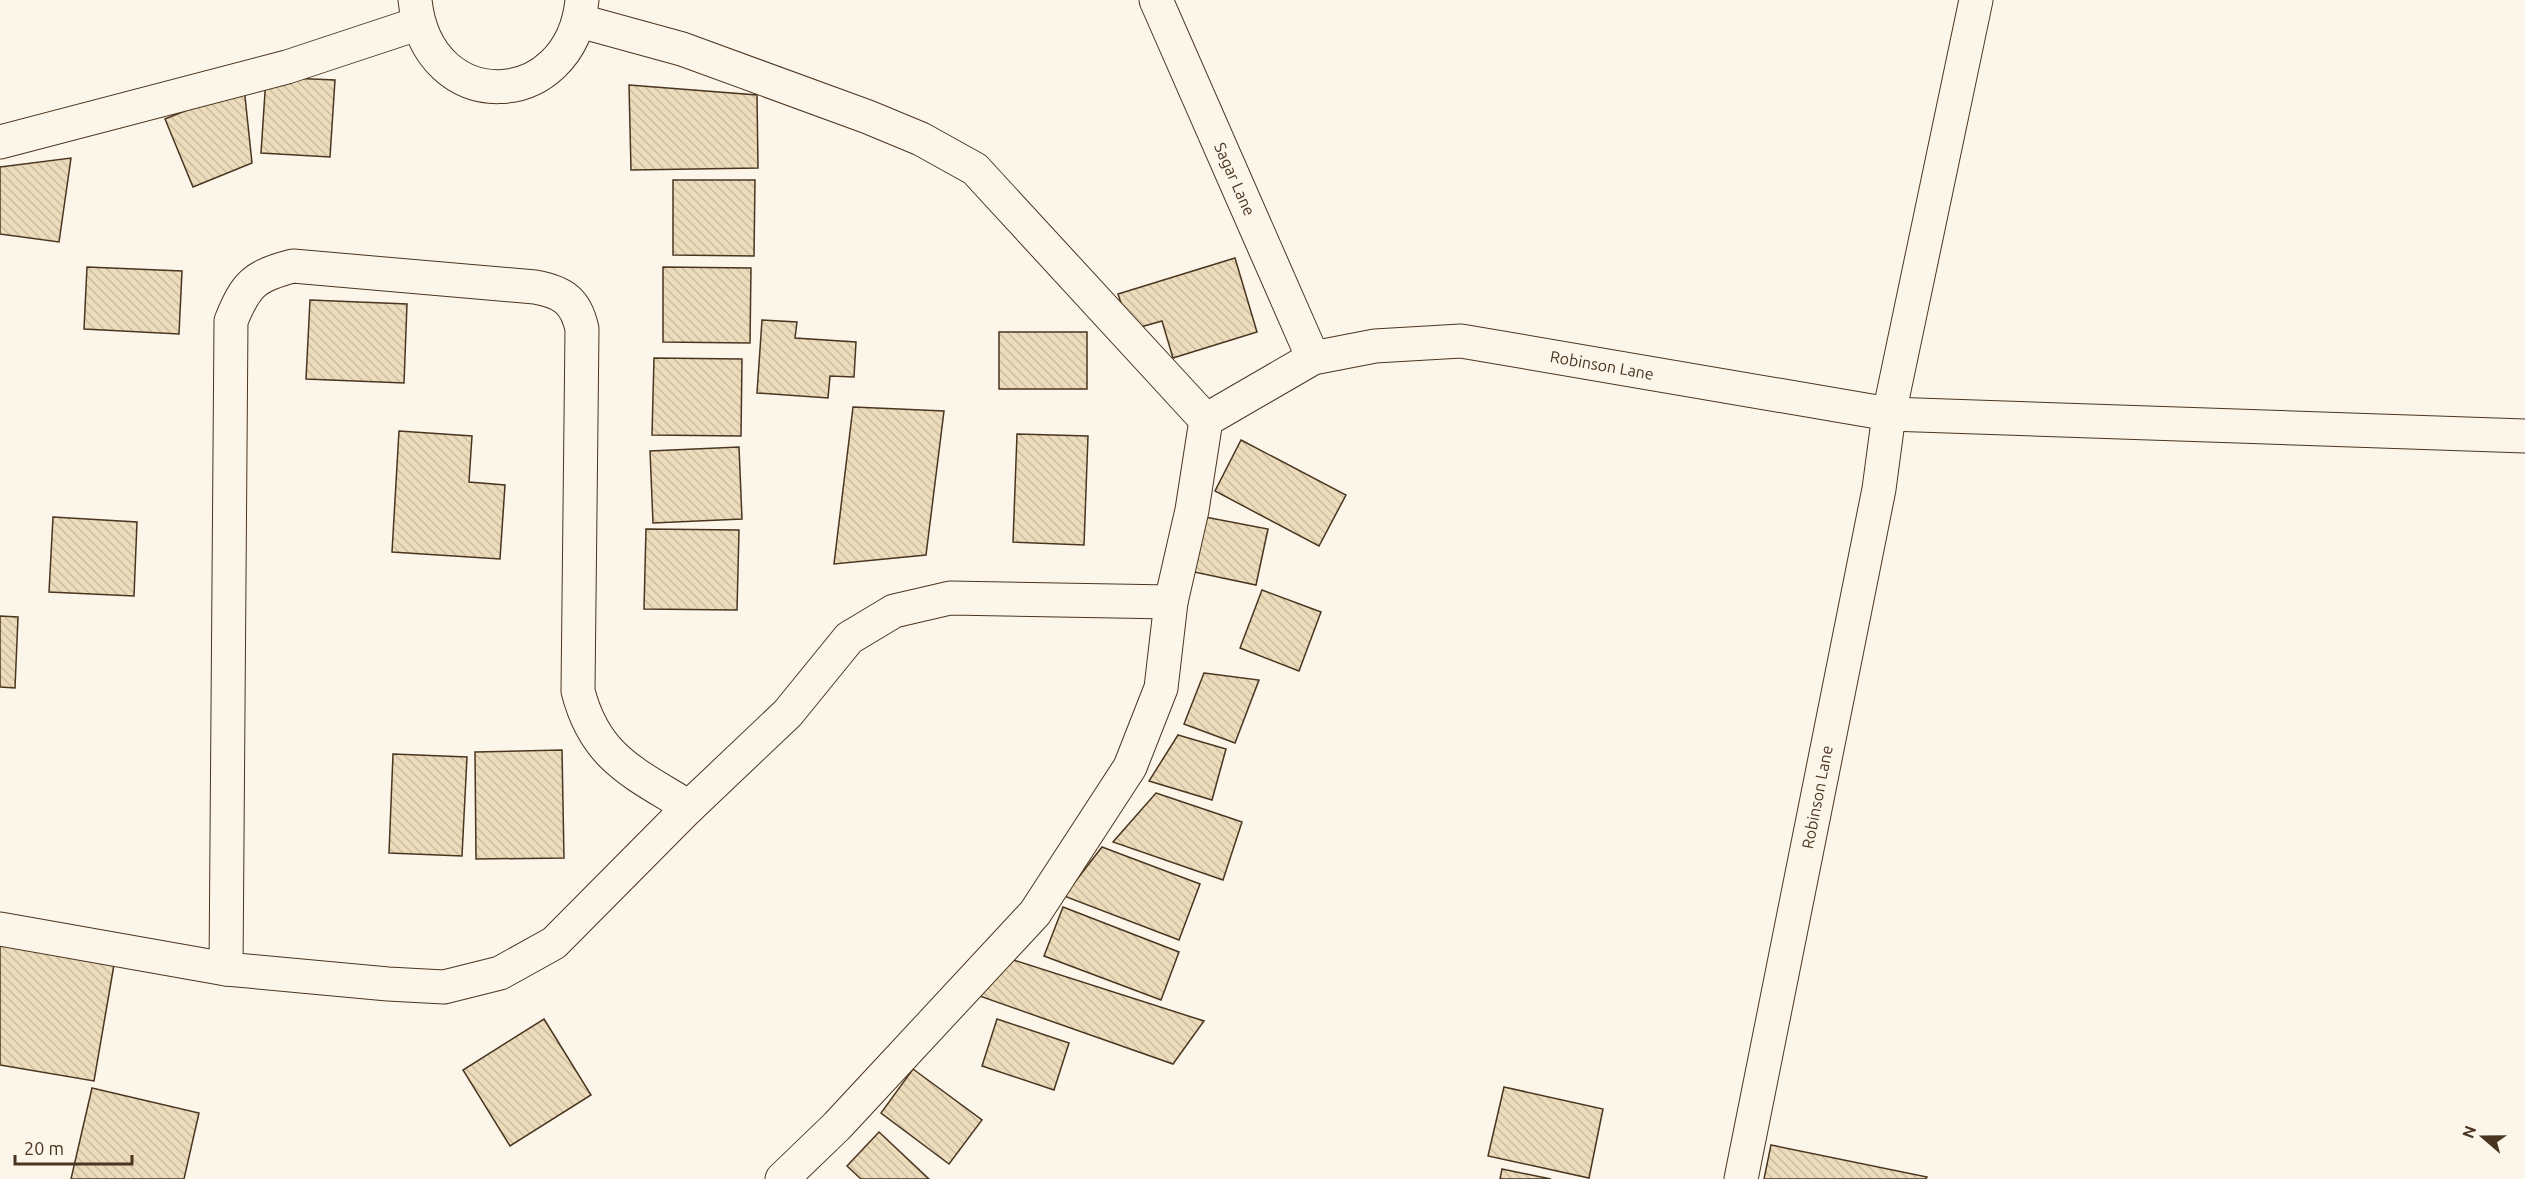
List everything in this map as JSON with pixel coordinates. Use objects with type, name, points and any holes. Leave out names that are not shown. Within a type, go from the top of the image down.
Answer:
[{"type":"street","name":"Sagar Lane","points":[[1156,0],[1313,358]]},
{"type":"street","name":"Robinson Lane","points":[[1741,1179],[1879,489],[1889,414],[1976,0]]},
{"type":"street","points":[[0,142],[287,67],[416,12],[427,47],[443,66],[463,80],[495,86],[512,86],[535,78],[556,63],[571,44],[581,10],[868,117],[921,140],[975,169],[1206,420],[1192,510],[1171,602],[1161,688],[1130,767],[1035,914],[837,1126],[782,1179]]},
{"type":"street","points":[[226,969],[231,321],[250,283],[270,272],[293,266],[535,286],[554,290],[568,298],[579,314],[582,329],[578,691],[585,716],[598,741],[632,772],[689,807]]},
{"type":"street","name":"Robinson Lane","points":[[1206,420],[1313,358],[1375,346],[1461,341],[1889,414]]},
{"type":"street","points":[[1889,414],[2525,436]]},
{"type":"street","points":[[0,929],[226,969],[444,987],[500,974],[554,943],[689,807],[788,713],[849,638],[894,611],[950,598],[1171,602]]},
{"type":"building","points":[[266,77],[335,80],[330,157],[261,153]]},
{"type":"building","points":[[629,85],[757,95],[758,168],[631,170]]},
{"type":"building","points":[[244,87],[252,163],[193,187],[165,119]]},
{"type":"building","points":[[71,158],[59,242],[0,234],[0,167]]},
{"type":"building","points":[[673,180],[755,180],[754,256],[673,255]]},
{"type":"building","points":[[1235,258],[1257,332],[1173,358],[1162,321],[1130,330],[1118,294]]},
{"type":"building","points":[[87,267],[182,271],[179,334],[84,329]]},
{"type":"building","points":[[663,267],[751,268],[750,343],[663,342]]},
{"type":"building","points":[[310,300],[407,304],[404,383],[306,379]]},
{"type":"building","points":[[762,320],[797,322],[795,338],[856,342],[854,377],[830,376],[828,398],[757,393]]},
{"type":"building","points":[[999,332],[1087,332],[1087,389],[999,389]]},
{"type":"building","points":[[654,358],[742,359],[741,436],[652,435]]},
{"type":"building","points":[[853,407],[944,411],[926,555],[834,564]]},
{"type":"building","points":[[399,431],[472,436],[469,482],[505,485],[500,559],[392,552]]},
{"type":"building","points":[[1017,434],[1088,436],[1084,545],[1013,542]]},
{"type":"building","points":[[1241,440],[1346,495],[1319,546],[1215,491]]},
{"type":"building","points":[[739,447],[742,519],[653,523],[650,451]]},
{"type":"building","points":[[53,517],[137,522],[134,596],[49,592]]},
{"type":"building","points":[[1205,517],[1268,529],[1256,585],[1194,572]]},
{"type":"building","points":[[646,529],[739,530],[737,610],[644,609]]},
{"type":"building","points":[[1262,590],[1321,612],[1299,671],[1240,648]]},
{"type":"building","points":[[0,616],[18,617],[15,688],[0,687]]},
{"type":"building","points":[[1204,673],[1259,680],[1235,743],[1184,724]]},
{"type":"building","points":[[1178,735],[1226,749],[1212,800],[1149,781]]},
{"type":"building","points":[[562,750],[564,858],[476,859],[475,752]]},
{"type":"building","points":[[393,754],[467,757],[462,856],[389,853]]},
{"type":"building","points":[[1156,793],[1242,822],[1223,880],[1113,842]]},
{"type":"building","points":[[1102,847],[1200,884],[1179,940],[1064,896]]},
{"type":"building","points":[[1063,907],[1179,952],[1161,1000],[1044,956]]},
{"type":"building","points":[[0,939],[115,959],[94,1081],[0,1065]]},
{"type":"building","points":[[1001,956],[1204,1021],[1173,1064],[971,993]]},
{"type":"building","points":[[544,1019],[591,1095],[510,1146],[463,1070]]},
{"type":"building","points":[[997,1019],[1069,1043],[1054,1090],[982,1066]]},
{"type":"building","points":[[913,1069],[982,1120],[949,1164],[881,1113]]},
{"type":"building","points":[[1504,1087],[1603,1109],[1589,1178],[1488,1156]]},
{"type":"building","points":[[92,1088],[199,1113],[184,1179],[71,1179]]},
{"type":"building","points":[[879,1132],[929,1179],[861,1179],[847,1166]]},
{"type":"building","points":[[1771,1145],[1927,1177],[1926,1179],[1764,1179]]},
{"type":"building","points":[[1502,1169],[1551,1179],[1500,1179]]}]
